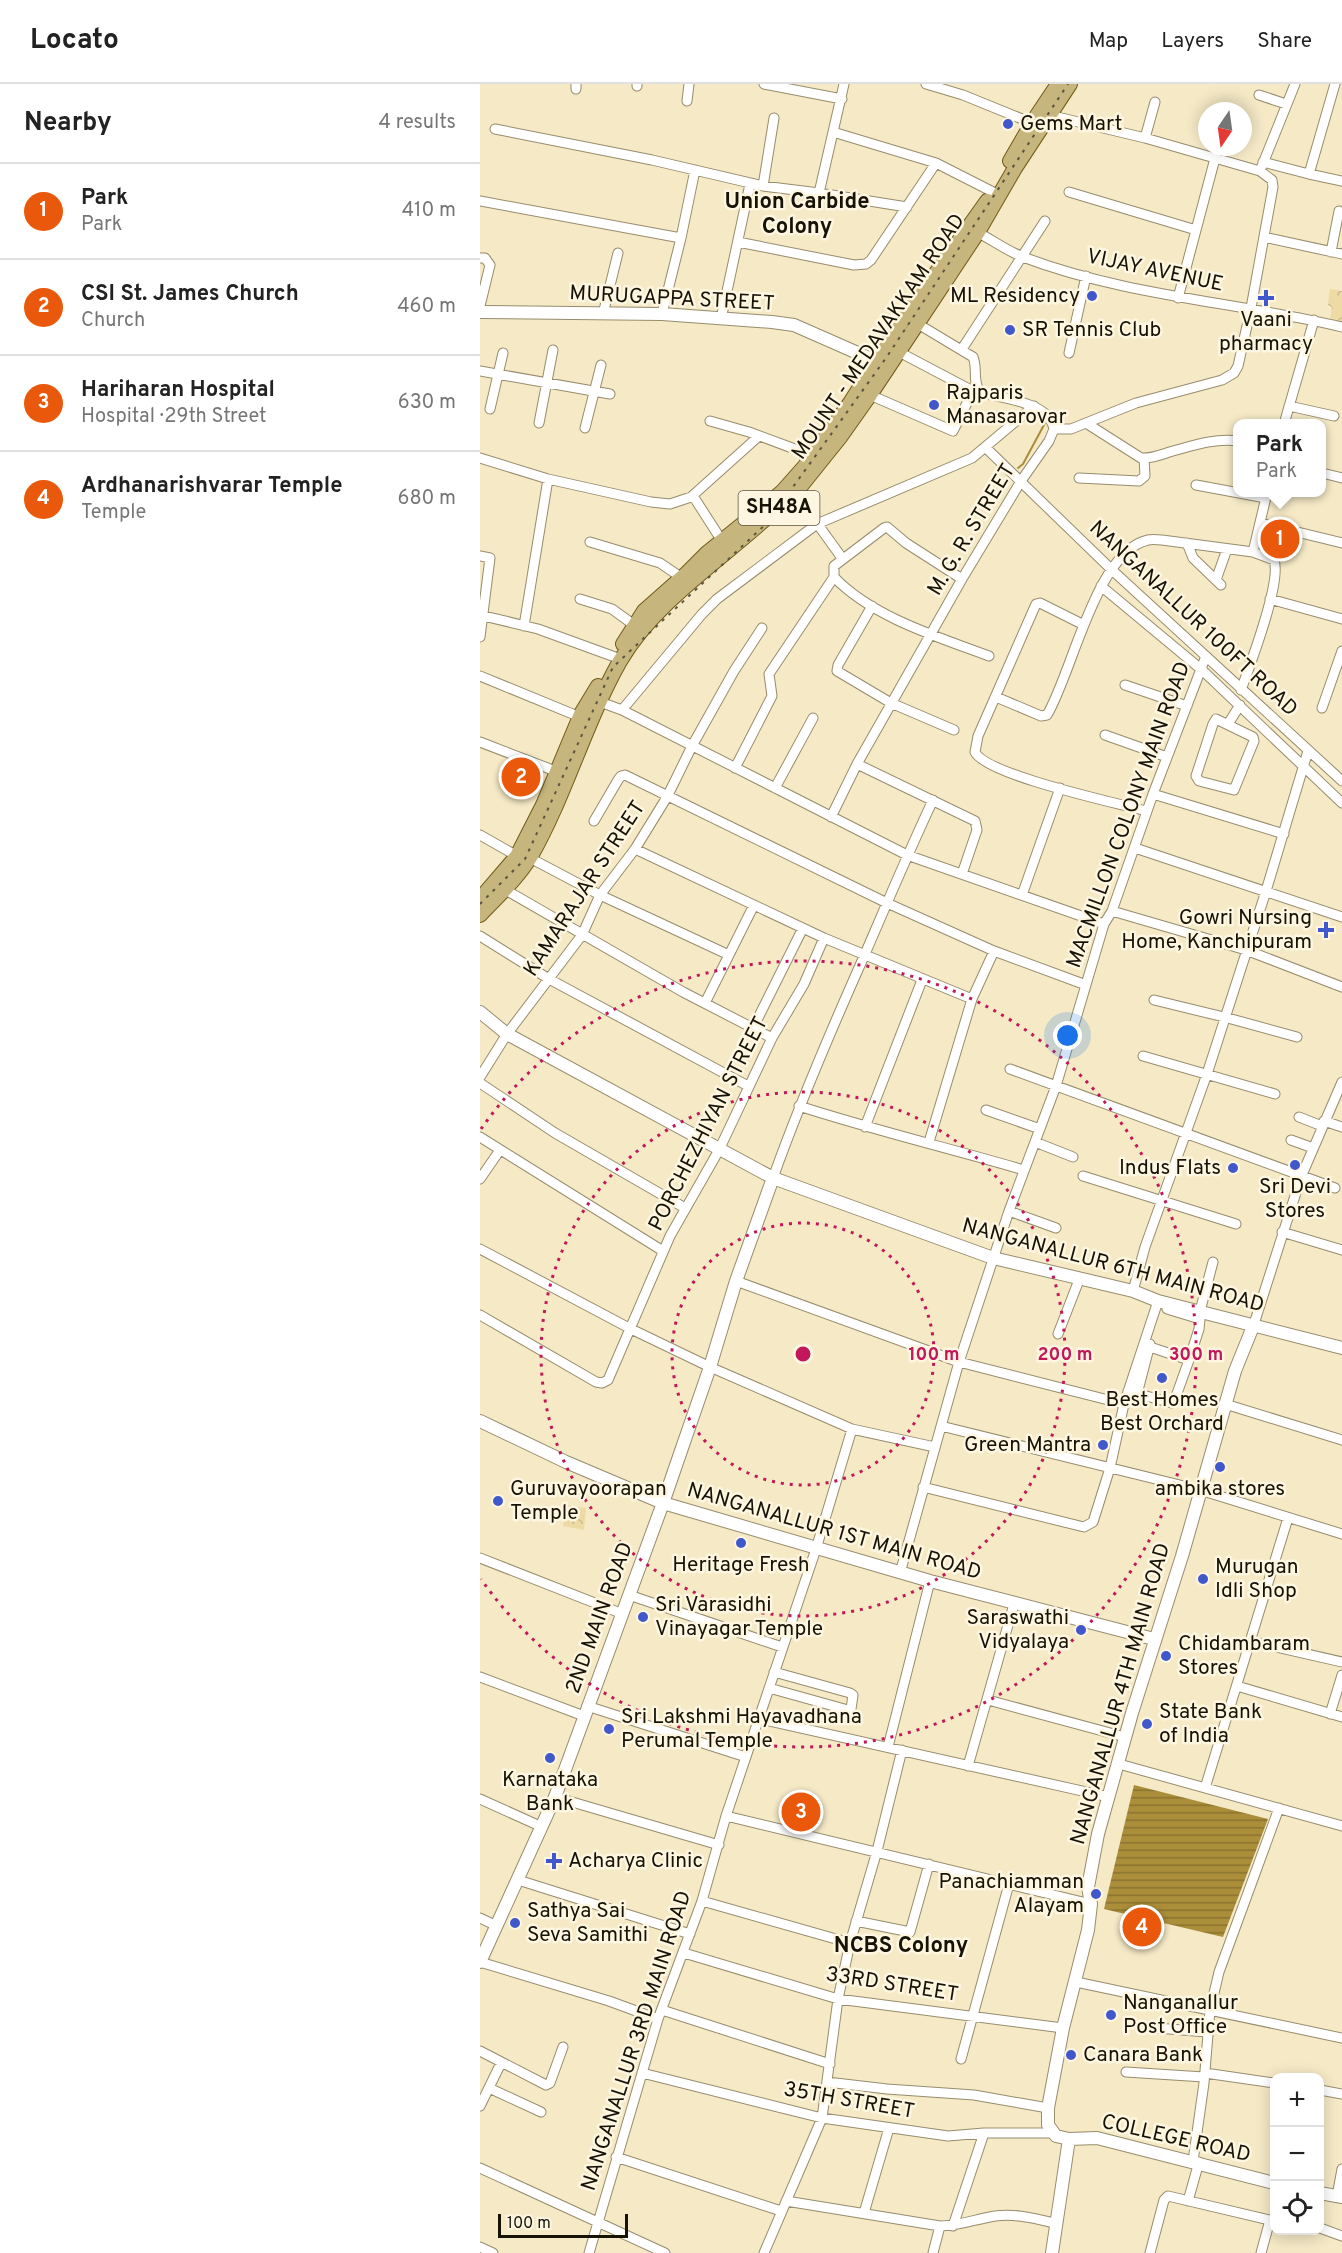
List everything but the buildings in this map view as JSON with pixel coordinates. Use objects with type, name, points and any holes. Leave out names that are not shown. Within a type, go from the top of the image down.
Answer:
[{"type":"main road","name":"MOUNT - MEDAVAKKAM ROAD","points":[[480,898],[523,857],[580,717],[594,703],[650,620],[773,512],[841,436],[918,324],[1032,123],[1058,84]]},
{"type":"main road","name":"MOUNT - MEDAVAKKAM ROAD","points":[[480,915],[504,889],[554,810],[594,703],[615,657],[634,625],[644,611],[722,541],[785,497],[850,403],[876,360],[973,229],[1070,84]]},
{"type":"street","points":[[687,101],[689,84]]},
{"type":"street","points":[[764,84],[842,99]]},
{"type":"street","points":[[819,193],[844,84]]},
{"type":"street","points":[[926,84],[963,95],[1032,123]]},
{"type":"street","points":[[1262,166],[1295,84]]},
{"type":"street","points":[[1309,174],[1335,84]]},
{"type":"street","points":[[1259,95],[1286,104]]},
{"type":"street","points":[[1145,138],[1155,102]]},
{"type":"street","points":[[1049,115],[1145,138],[1215,158],[1342,181]]},
{"type":"street","points":[[763,186],[774,118]]},
{"type":"street","points":[[495,129],[652,160],[750,184],[907,207]]},
{"type":"street","points":[[833,132],[936,163],[993,192]]},
{"type":"street","points":[[1178,298],[1215,158]]},
{"type":"street","points":[[738,242],[854,266],[866,264],[871,261],[936,163]]},
{"type":"street","points":[[918,324],[974,357],[976,387],[980,392],[1034,406],[1050,419],[1054,429],[1071,429],[1136,404],[1228,378],[1234,374],[1238,366],[1273,187],[1272,180],[1262,166]]},
{"type":"street","points":[[662,314],[695,170]]},
{"type":"street","points":[[722,319],[750,184]]},
{"type":"street","points":[[1069,192],[1196,230]]},
{"type":"street","points":[[480,201],[681,238]]},
{"type":"street","points":[[1331,252],[1338,211]]},
{"type":"street","points":[[962,349],[1045,221]]},
{"type":"street","name":"VIJAY AVENUE","points":[[973,229],[1022,257],[1086,276],[1178,298],[1251,308],[1342,327]]},
{"type":"street","points":[[1264,237],[1342,254]]},
{"type":"street","points":[[603,314],[618,253]]},
{"type":"street","points":[[480,258],[485,258],[490,265],[480,306]]},
{"type":"street","points":[[1069,353],[1086,276]]},
{"type":"street","name":"MURUGAPPA STREET","points":[[480,312],[662,314],[794,325],[888,367]]},
{"type":"street","points":[[1285,419],[1314,320]]},
{"type":"street","points":[[540,423],[553,350]]},
{"type":"street","points":[[870,395],[953,431],[973,391],[899,352]]},
{"type":"street","points":[[490,409],[504,353]]},
{"type":"street","points":[[585,428],[601,365]]},
{"type":"street","points":[[480,370],[610,394]]},
{"type":"street","points":[[622,710],[717,599],[817,524],[972,458],[1034,406]]},
{"type":"street","points":[[1289,406],[1334,416]]},
{"type":"street","points":[[710,421],[812,456]]},
{"type":"street","points":[[1086,423],[1136,457],[1144,458],[1205,442],[1222,439],[1233,440]]},
{"type":"street","name":"M. G. R. STREET","points":[[831,816],[857,764],[962,579],[1021,481],[1049,441],[1054,429]]},
{"type":"street","points":[[480,458],[548,479],[663,504],[691,497],[759,436]]},
{"type":"street","name":"NANGANALLUR 100FT ROAD","points":[[985,447],[1112,570],[1342,781]]},
{"type":"street","points":[[1079,478],[1139,481],[1144,476],[1144,458]]},
{"type":"street","points":[[1326,475],[1342,477]]},
{"type":"street","points":[[524,626],[548,479]]},
{"type":"street","points":[[1196,485],[1233,490]]},
{"type":"street","points":[[691,497],[695,499],[722,541]]},
{"type":"street","points":[[785,497],[800,504],[842,558]]},
{"type":"street","points":[[1253,552],[1266,497]]},
{"type":"street","points":[[1260,523],[1342,543]]},
{"type":"street","points":[[735,768],[772,696],[769,674],[834,577],[834,566],[842,558],[887,527],[906,543],[962,579]]},
{"type":"street","points":[[996,697],[1041,716],[1047,715],[1101,586],[1132,548],[1147,540],[1253,552],[1274,561],[1277,567],[1270,599],[1241,690]]},
{"type":"street","points":[[590,542],[660,563],[682,578]]},
{"type":"street","points":[[1187,543],[1193,558],[1219,582],[1227,549]]},
{"type":"street","points":[[480,637],[485,557]]},
{"type":"street","points":[[834,577],[845,589],[872,606],[931,634],[988,656]]},
{"type":"street","points":[[1101,586],[1202,670],[1342,802]]},
{"type":"street","points":[[580,599],[612,609],[634,625]]},
{"type":"street","points":[[1270,599],[1342,619]]},
{"type":"street","points":[[1084,625],[1041,603],[1036,604],[978,736],[974,747],[976,755],[1016,775],[1146,811]]},
{"type":"street","points":[[872,606],[837,670],[891,703],[954,730]]},
{"type":"street","points":[[482,616],[524,626],[615,657]]},
{"type":"street","name":"KAMARAJAR STREET","points":[[480,1077],[507,1034],[582,935],[600,895],[635,849],[667,797],[734,670],[762,628]]},
{"type":"street","points":[[1322,708],[1342,651]]},
{"type":"street","name":"MACMILLON COLONY MAIN ROAD","points":[[900,1573],[959,1362],[1009,1211],[1056,1086],[1104,924],[1112,911],[1152,794],[1206,656]]},
{"type":"street","points":[[480,676],[580,717]]},
{"type":"street","points":[[1125,685],[1187,706]]},
{"type":"street","points":[[594,703],[622,710],[907,855],[1104,924]]},
{"type":"street","points":[[1233,726],[1243,709]]},
{"type":"street","points":[[775,788],[813,718]]},
{"type":"street","points":[[1216,719],[1233,726],[1253,737],[1254,741],[1234,790],[1199,781],[1196,776],[1197,769],[1216,719]]},
{"type":"street","points":[[1105,735],[1167,757]]},
{"type":"street","points":[[480,742],[558,772]]},
{"type":"street","points":[[1133,1291],[1161,1199],[1207,1074],[1284,834],[1308,751]]},
{"type":"street","points":[[857,764],[971,817],[977,824],[977,830],[962,874]]},
{"type":"street","points":[[594,821],[621,776],[632,778],[887,903],[994,951],[1086,985]]},
{"type":"street","points":[[1022,895],[1060,788]]},
{"type":"street","points":[[1152,794],[1284,834]]},
{"type":"street","points":[[773,1178],[799,1106],[933,800]]},
{"type":"street","points":[[480,835],[729,956]]},
{"type":"street","points":[[1135,848],[1342,916]]},
{"type":"street","points":[[635,849],[824,938],[972,999]]},
{"type":"street","points":[[504,889],[582,935],[772,1038]]},
{"type":"street","points":[[705,1003],[754,905]]},
{"type":"street","points":[[1112,911],[1246,951],[1342,987]]},
{"type":"street","points":[[753,1028],[802,928]]},
{"type":"street","points":[[480,936],[549,979],[748,1086]]},
{"type":"street","name":"PORCHEZHIYAN STREET","points":[[480,1315],[596,1382],[602,1383],[608,1380],[663,1251],[719,1150],[772,1038],[804,984],[824,938]]},
{"type":"street","points":[[928,1142],[972,999],[994,951]]},
{"type":"street","points":[[866,1127],[922,980]]},
{"type":"street","points":[[1154,1000],[1297,1038]]},
{"type":"street","name":"NANGANALLUR 6TH MAIN ROAD","points":[[480,1012],[507,1034],[773,1178],[993,1258],[1133,1291],[1161,1304],[1254,1324],[1342,1348]]},
{"type":"street","points":[[1143,1056],[1275,1094]]},
{"type":"street","points":[[1010,1069],[1335,1188]]},
{"type":"street","points":[[1254,1324],[1301,1177],[1342,1082]]},
{"type":"street","points":[[480,1083],[555,1133],[685,1208]]},
{"type":"street","points":[[799,1106],[866,1127],[928,1142],[1024,1170]]},
{"type":"street","points":[[986,1110],[1040,1129]]},
{"type":"street","points":[[1299,1117],[1342,1127]]},
{"type":"street","points":[[480,1137],[663,1251]]},
{"type":"street","points":[[1292,1140],[1313,1148]]},
{"type":"street","points":[[1035,1142],[1073,1157]]},
{"type":"street","points":[[480,1179],[500,1150]]},
{"type":"street","points":[[1083,1176],[1236,1224]]},
{"type":"street","name":"2ND MAIN ROAD","points":[[480,1962],[555,1797],[663,1503],[710,1367],[736,1281],[773,1178]]},
{"type":"street","points":[[1009,1211],[1056,1228]]},
{"type":"street","points":[[1282,1232],[1342,1250]]},
{"type":"street","points":[[480,1249],[630,1329],[852,1429],[935,1447]]},
{"type":"street","points":[[1200,1311],[1213,1262]]},
{"type":"street","points":[[1058,1334],[1079,1280]]},
{"type":"street","points":[[736,1281],[959,1362],[1124,1404]]},
{"type":"street","points":[[923,1487],[1084,1527],[1093,1522],[1110,1468],[1124,1404],[1132,1393],[1161,1304],[1200,1319],[1199,1329],[1175,1400],[1172,1403],[1132,1393]]},
{"type":"street","name":"NANGANALLUR 4TH MAIN ROAD","points":[[1053,2133],[1048,2125],[1048,2108],[1063,2028],[1086,1939],[1092,1904],[1088,1887],[1090,1871],[1108,1797],[1154,1639],[1182,1557],[1234,1371],[1254,1324]]},
{"type":"street","points":[[1147,1345],[1189,1360]]},
{"type":"street","points":[[1225,1404],[1342,1440]]},
{"type":"street","name":"NANGANALLUR 1ST MAIN ROAD","points":[[480,1421],[566,1462],[663,1503],[900,1573],[1154,1639]]},
{"type":"street","points":[[940,1425],[1200,1490],[1342,1534]]},
{"type":"street","name":"NANGANALLUR 3RD MAIN ROAD","points":[[589,2253],[596,2223],[660,2014],[702,1900],[726,1816],[816,1549],[852,1429]]},
{"type":"street","points":[[1205,1788],[1288,1518]]},
{"type":"street","points":[[480,1558],[623,1614]]},
{"type":"street","points":[[888,1747],[930,1581]]},
{"type":"street","points":[[629,1595],[782,1647]]},
{"type":"street","points":[[968,1766],[1014,1604]]},
{"type":"street","points":[[1250,1641],[1342,1662]]},
{"type":"street","points":[[769,1688],[848,1710],[851,1709],[854,1700],[854,1695],[850,1693],[774,1672]]},
{"type":"street","points":[[1330,1714],[1342,1675]]},
{"type":"street","points":[[480,1677],[586,1711],[746,1757]]},
{"type":"street","points":[[1237,1686],[1342,1717]]},
{"type":"street","points":[[988,1700],[1125,1737]]},
{"type":"street","points":[[760,1719],[1108,1797]]},
{"type":"street","points":[[764,2253],[822,2118],[838,1999],[850,1943],[877,1851],[902,1750]]},
{"type":"street","points":[[1119,1764],[1342,1826]]},
{"type":"street","points":[[555,1797],[718,1845]]},
{"type":"street","points":[[480,1799],[542,1827]]},
{"type":"street","points":[[1188,2201],[1196,2162],[1210,2010],[1228,1942],[1279,1808]]},
{"type":"street","points":[[726,1816],[1092,1904]]},
{"type":"street","points":[[856,1921],[910,1932],[929,1864]]},
{"type":"street","points":[[518,1880],[690,1934]]},
{"type":"street","points":[[961,2059],[1009,1884]]},
{"type":"street","points":[[702,1900],[850,1943]]},
{"type":"street","points":[[480,1918],[497,1926]]},
{"type":"street","name":"33RD STREET","points":[[684,1953],[838,1999],[1063,2028]]},
{"type":"street","points":[[480,1962],[830,2064]]},
{"type":"street","points":[[1076,1982],[1342,2038]]},
{"type":"street","points":[[1144,2027],[1207,2032]]},
{"type":"street","points":[[480,2050],[546,2085],[550,2083],[563,2047]]},
{"type":"street","points":[[480,2106],[501,2063]]},
{"type":"street","points":[[1126,2072],[1204,2075],[1270,2082]]},
{"type":"street","name":"35TH STREET","points":[[642,2073],[822,2118],[889,2128],[948,2136],[984,2133],[1053,2133]]},
{"type":"street","points":[[827,2082],[974,2096],[1048,2108]]},
{"type":"street","points":[[489,2088],[541,2112]]},
{"type":"street","points":[[1324,2091],[1342,2094]]},
{"type":"street","points":[[864,2213],[889,2128]]},
{"type":"street","points":[[953,2226],[984,2133]]},
{"type":"street","points":[[1052,2253],[1069,2139],[1053,2133]]},
{"type":"street","name":"COLLEGE ROAD","points":[[1069,2139],[1097,2138],[1270,2182]]},
{"type":"street","points":[[616,2157],[781,2211]]},
{"type":"street","points":[[480,2168],[665,2253]]},
{"type":"street","points":[[1324,2194],[1339,2197],[1342,2169]]},
{"type":"street","points":[[1150,2253],[1166,2197],[1170,2196],[1270,2221]]},
{"type":"street","points":[[786,2201],[940,2226],[953,2226],[996,2216],[1013,2215],[1055,2223]]},
{"type":"street","points":[[933,2253],[940,2226]]},
{"type":"street","points":[[1261,2253],[1270,2227]]},
{"type":"street","points":[[1324,2229],[1342,2236]]},
{"type":"street","points":[[480,2247],[493,2253]]},
{"type":"green space","points":[[1330,289],[1342,291],[1342,321],[1330,318],[1332,307],[1328,305]]},
{"type":"green space","points":[[1265,527],[1292,534],[1287,553],[1276,550],[1278,540],[1263,537]]},
{"type":"green space","points":[[566,1505],[586,1508],[584,1530],[563,1526]]},
{"type":"shaded area","points":[[1134,1785],[1268,1819],[1223,1937],[1104,1909]]},
{"type":"waterway","points":[[1018,468],[1023,464],[1045,423]]},
{"type":"railway","points":[[480,904],[525,859],[613,667],[767,523],[886,358],[1068,84]]},
{"type":"place","name":"Gems Mart","points":[[1008,124]]},
{"type":"place","name":"ML Residency","points":[[1092,296]]},
{"type":"place","name":"Vaani pharmacy","points":[[1266,298]]},
{"type":"place","name":"SR Tennis Club","points":[[1010,330]]},
{"type":"place","name":"Rajparis Manasarovar","points":[[934,405]]},
{"type":"place","name":"Park","points":[[1280,539]]},
{"type":"place","name":"CSI St. James Church","points":[[521,777]]},
{"type":"place","name":"Gowri Nursing Home, Kanchipuram","points":[[1326,930]]},
{"type":"place","name":"Sri Devi Stores","points":[[1295,1165]]},
{"type":"place","name":"Indus Flats","points":[[1233,1168]]},
{"type":"place","name":"Best Homes Best Orchard","points":[[1162,1378]]},
{"type":"place","name":"Green Mantra","points":[[1103,1445]]},
{"type":"place","name":"ambika stores","points":[[1220,1467]]},
{"type":"place","name":"Guruvayoorapan Temple","points":[[498,1501]]},
{"type":"place","name":"Heritage Fresh","points":[[741,1543]]},
{"type":"place","name":"Murugan Idli Shop","points":[[1203,1579]]},
{"type":"place","name":"Sri Varasidhi Vinayagar Temple","points":[[643,1617]]},
{"type":"place","name":"Saraswathi Vidyalaya","points":[[1081,1630]]},
{"type":"place","name":"Chidambaram Stores","points":[[1166,1656]]},
{"type":"place","name":"State Bank of India","points":[[1147,1724]]},
{"type":"place","name":"Sri Lakshmi Hayavadhana Perumal Temple","points":[[609,1729]]},
{"type":"place","name":"Karnataka Bank","points":[[550,1758]]},
{"type":"place","name":"Hariharan Hospital","points":[[801,1812]]},
{"type":"place","name":"Acharya Clinic","points":[[554,1861]]},
{"type":"place","name":"Panachiamman Alayam","points":[[1096,1894]]},
{"type":"place","name":"Sathya Sai Seva Samithi","points":[[515,1923]]},
{"type":"place","name":"Ardhanarishvarar Temple","points":[[1142,1927]]},
{"type":"place","name":"Nanganallur Post Office","points":[[1111,2015]]},
{"type":"place","name":"Canara Bank","points":[[1071,2055]]},
{"type":"district","name":"Union Carbide Colony","points":[[797,214]]},
{"type":"district","name":"NCBS Colony","points":[[901,1946]]}]
